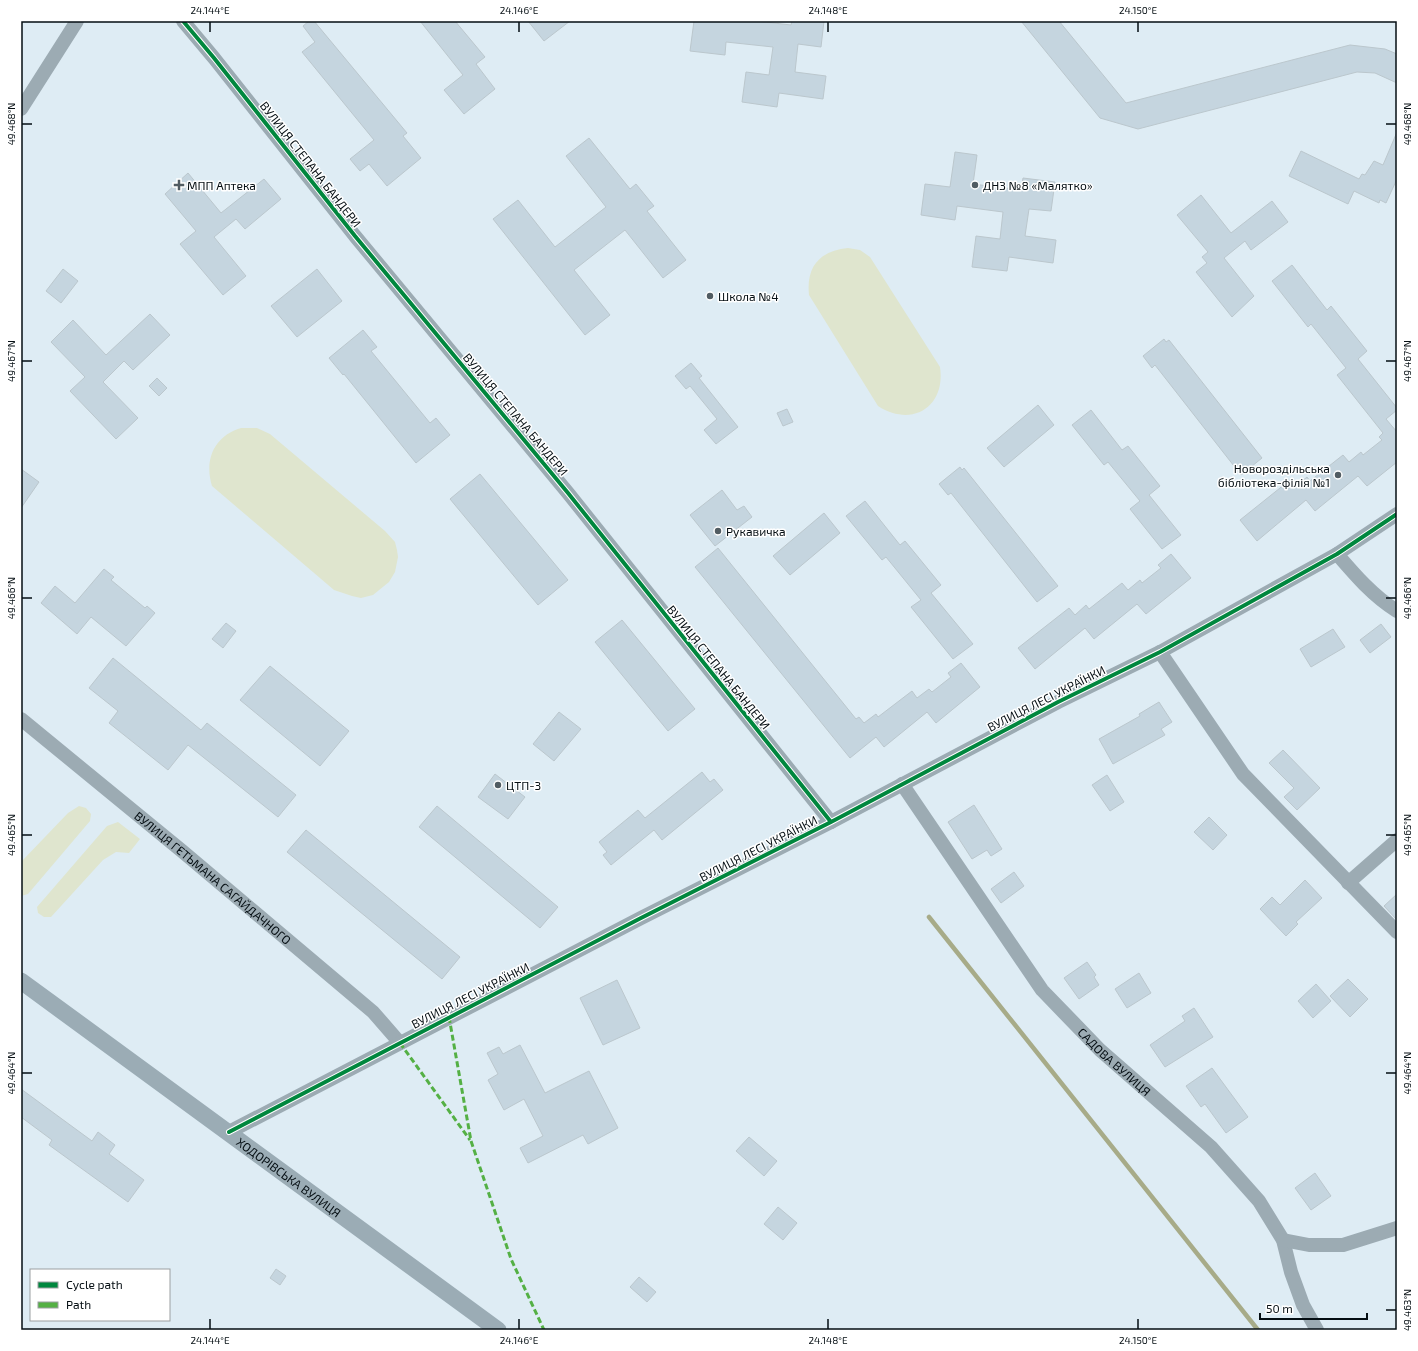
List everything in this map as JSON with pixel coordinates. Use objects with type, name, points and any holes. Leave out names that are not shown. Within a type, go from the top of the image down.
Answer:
[{"type":"main road","name":"ХОДОРІВСЬКА ВУЛИЦЯ","points":[[21,981],[498,1330]]},
{"type":"street","points":[[21,109],[76,21]]},
{"type":"street","name":"ВУЛИЦЯ СТЕПАНА БАНДЕРИ","points":[[183,21],[355,236],[568,493],[831,822]]},
{"type":"street","name":"ВУЛИЦЯ ЛЕСІ УКРАЇНКИ","points":[[229,1132],[831,822],[904,787],[1058,702],[1163,656],[1338,554],[1397,514]]},
{"type":"street","points":[[1338,554],[1364,585],[1385,604],[1397,611]]},
{"type":"street","points":[[1163,656],[1243,774],[1397,932]]},
{"type":"street","name":"ВУЛИЦЯ ГЕТЬМАНА САГАЙДАЧНОГО","points":[[21,719],[182,851],[368,1007],[400,1043]]},
{"type":"street","name":"САДОВА ВУЛИЦЯ","points":[[904,787],[1042,990],[1100,1050],[1211,1148],[1259,1201],[1283,1240],[1291,1272],[1303,1306],[1317,1330]]},
{"type":"street","points":[[1348,883],[1397,840]]},
{"type":"street","points":[[1283,1240],[1309,1246],[1343,1245],[1397,1228]]},
{"type":"green space","points":[[848,248],[860,250],[870,257],[940,367],[938,393],[932,403],[924,410],[914,414],[903,415],[891,412],[878,406],[809,295],[810,276],[817,262],[830,253]]},
{"type":"green space","points":[[241,428],[257,428],[270,434],[385,531],[395,542],[398,557],[395,572],[389,582],[373,595],[361,598],[334,590],[212,486],[209,467],[213,450],[224,437]]},
{"type":"green space","points":[[79,806],[86,808],[91,814],[90,821],[28,894],[21,896],[21,862],[68,813]]},
{"type":"green space","points":[[118,822],[140,839],[129,853],[116,852],[103,860],[51,917],[44,917],[38,913],[37,907],[107,826]]},
{"type":"building","points":[[309,21],[314,21],[407,133],[403,136],[421,158],[387,186],[369,164],[360,171],[350,159],[374,140],[302,52],[315,42],[303,26]]},
{"type":"building","points":[[420,21],[455,21],[485,57],[476,64],[495,89],[464,114],[444,90],[463,75]]},
{"type":"building","points":[[528,21],[570,21],[544,41]]},
{"type":"building","points":[[694,21],[756,21],[791,25],[792,21],[824,21],[821,47],[798,44],[795,72],[826,76],[823,99],[779,93],[777,107],[742,102],[746,72],[769,75],[773,47],[726,42],[725,55],[690,51]]},
{"type":"building","points":[[1021,21],[1059,21],[1126,103],[1350,45],[1385,49],[1397,54],[1397,83],[1375,73],[1357,72],[1138,129],[1100,118]]},
{"type":"building","points":[[1397,132],[1397,179],[1386,203],[1380,200],[1379,203],[1354,191],[1348,204],[1289,176],[1301,151],[1359,179],[1362,174],[1365,175],[1374,161],[1383,165]]},
{"type":"building","points":[[589,138],[630,189],[636,184],[654,206],[647,211],[686,260],[663,278],[625,230],[574,270],[610,315],[585,335],[493,219],[518,200],[555,247],[606,207],[566,156]]},
{"type":"building","points":[[955,152],[977,155],[973,184],[1021,190],[1023,178],[1055,182],[1051,211],[1029,209],[1025,236],[1056,240],[1053,263],[1009,257],[1007,271],[972,267],[976,236],[1000,239],[1003,212],[957,206],[955,220],[921,215],[925,184],[950,187]]},
{"type":"building","points":[[188,173],[221,213],[264,179],[281,199],[245,229],[236,219],[214,237],[246,276],[223,295],[180,244],[196,231],[165,194]]},
{"type":"building","points":[[1201,195],[1231,233],[1272,201],[1288,222],[1251,250],[1245,241],[1224,258],[1254,296],[1232,317],[1196,272],[1207,263],[1202,257],[1208,252],[1177,215]]},
{"type":"building","points":[[1292,265],[1327,310],[1331,306],[1367,351],[1358,359],[1397,408],[1397,410],[1386,419],[1397,432],[1397,462],[1367,486],[1358,476],[1315,511],[1306,500],[1257,541],[1240,520],[1290,480],[1296,486],[1307,477],[1310,481],[1343,455],[1349,462],[1361,452],[1363,455],[1382,440],[1379,437],[1383,433],[1337,375],[1346,368],[1311,324],[1308,327],[1272,281]]},
{"type":"building","points":[[63,269],[78,281],[61,303],[46,291]]},
{"type":"building","points":[[317,269],[342,301],[297,337],[271,306]]},
{"type":"building","points":[[150,314],[170,335],[133,370],[124,361],[103,382],[138,418],[116,439],[70,391],[85,377],[51,342],[73,320],[106,355]]},
{"type":"building","points":[[363,330],[377,347],[371,351],[430,423],[436,418],[450,435],[416,463],[344,374],[343,375],[329,358]]},
{"type":"building","points":[[1164,339],[1166,342],[1169,340],[1262,458],[1241,475],[1155,365],[1152,368],[1143,356]]},
{"type":"building","points":[[691,363],[702,376],[699,378],[738,427],[716,444],[704,430],[717,419],[690,386],[686,389],[675,376]]},
{"type":"building","points":[[157,378],[167,388],[159,396],[149,386]]},
{"type":"building","points":[[1038,405],[1054,425],[1004,467],[987,448]]},
{"type":"building","points":[[787,409],[793,422],[783,426],[777,413]]},
{"type":"building","points":[[1091,410],[1122,450],[1128,446],[1160,486],[1149,495],[1181,535],[1162,549],[1130,509],[1140,501],[1108,462],[1104,465],[1072,425]]},
{"type":"building","points":[[960,467],[962,470],[964,468],[1058,586],[1037,602],[951,493],[948,495],[939,484]]},
{"type":"building","points":[[21,469],[39,482],[21,508]]},
{"type":"building","points":[[480,474],[568,580],[538,605],[450,499]]},
{"type":"building","name":"Рукавичка","points":[[722,490],[737,510],[744,506],[752,517],[715,546],[690,515]]},
{"type":"building","points":[[865,501],[900,545],[905,541],[941,585],[931,593],[973,644],[953,659],[911,607],[921,600],[886,557],[882,560],[846,516]]},
{"type":"building","points":[[824,513],[840,533],[790,575],[773,556]]},
{"type":"building","points":[[718,548],[856,719],[859,717],[864,723],[876,714],[878,717],[912,691],[917,698],[929,689],[932,692],[951,677],[948,673],[961,663],[980,687],[936,723],[927,712],[884,747],[876,737],[850,758],[695,567]]},
{"type":"building","points":[[1171,554],[1191,578],[1146,614],[1137,604],[1094,639],[1085,628],[1035,669],[1018,648],[1069,608],[1075,615],[1086,605],[1089,609],[1122,583],[1128,590],[1140,580],[1142,583],[1161,568],[1158,565]]},
{"type":"building","points":[[104,569],[114,577],[111,580],[145,608],[147,606],[155,613],[126,646],[91,617],[77,634],[41,603],[55,586],[75,603]]},
{"type":"building","points":[[622,620],[695,709],[668,731],[595,642]]},
{"type":"building","points":[[226,623],[236,631],[223,648],[212,639]]},
{"type":"building","points":[[1381,624],[1391,637],[1370,653],[1360,640]]},
{"type":"building","points":[[1333,629],[1345,647],[1311,667],[1300,649]]},
{"type":"building","points":[[113,658],[201,730],[207,723],[296,795],[278,817],[188,745],[168,770],[109,723],[118,711],[89,688]]},
{"type":"building","points":[[270,666],[349,731],[320,766],[240,700]]},
{"type":"building","points":[[1159,702],[1172,722],[1161,729],[1165,735],[1113,764],[1099,739],[1140,716],[1139,714]]},
{"type":"building","points":[[559,712],[581,729],[554,761],[533,744]]},
{"type":"building","points":[[1283,750],[1320,788],[1297,810],[1284,797],[1294,788],[1269,763]]},
{"type":"building","points":[[702,772],[710,782],[714,779],[723,790],[662,840],[654,830],[611,865],[603,855],[607,852],[599,842],[638,810],[645,818]]},
{"type":"building","name":"ЦТП-3","points":[[495,774],[525,797],[508,819],[478,797]]},
{"type":"building","points":[[1107,775],[1124,802],[1110,811],[1092,785]]},
{"type":"building","points":[[974,805],[1002,849],[991,856],[987,850],[972,859],[948,822]]},
{"type":"building","points":[[437,806],[558,907],[540,928],[419,827]]},
{"type":"building","points":[[1209,817],[1227,835],[1213,850],[1194,832]]},
{"type":"building","points":[[306,830],[460,957],[442,979],[287,852]]},
{"type":"building","points":[[1014,872],[1024,886],[1001,903],[991,889]]},
{"type":"building","points":[[1305,880],[1322,898],[1296,922],[1298,924],[1286,936],[1260,909],[1272,897],[1280,905]]},
{"type":"building","points":[[1397,894],[1397,920],[1384,906]]},
{"type":"building","points":[[1087,962],[1096,975],[1094,977],[1099,985],[1079,999],[1064,978]]},
{"type":"building","points":[[1139,973],[1151,993],[1127,1008],[1115,989]]},
{"type":"building","points":[[1348,979],[1368,999],[1350,1017],[1330,996]]},
{"type":"building","points":[[617,980],[640,1028],[603,1045],[580,998]]},
{"type":"building","points":[[1316,984],[1331,1001],[1313,1018],[1298,1001]]},
{"type":"building","points":[[1194,1008],[1213,1037],[1165,1067],[1150,1045],[1185,1021],[1182,1016]]},
{"type":"building","points":[[520,1045],[545,1093],[589,1071],[618,1128],[588,1144],[583,1135],[528,1163],[520,1148],[543,1136],[524,1099],[504,1110],[488,1080],[498,1074],[487,1053],[499,1047],[503,1054]]},
{"type":"building","points":[[1212,1068],[1248,1117],[1226,1133],[1205,1104],[1201,1107],[1186,1086]]},
{"type":"building","points":[[21,1089],[92,1141],[98,1132],[115,1145],[109,1154],[144,1180],[128,1202],[49,1145],[52,1140],[21,1117]]},
{"type":"building","points":[[749,1137],[777,1161],[764,1176],[736,1151]]},
{"type":"building","points":[[1315,1173],[1331,1196],[1311,1210],[1295,1188]]},
{"type":"building","points":[[778,1207],[797,1223],[783,1240],[764,1224]]},
{"type":"building","points":[[276,1269],[286,1276],[280,1285],[270,1278]]},
{"type":"building","points":[[639,1277],[656,1292],[647,1302],[630,1287]]},
{"type":"waterway","points":[[929,917],[1258,1330]]},
{"type":"marked path","points":[[449,1017],[471,1141],[511,1259],[544,1330]]},
{"type":"marked path","points":[[400,1043],[470,1140]]},
{"type":"cycle path","points":[[183,21],[355,236],[568,493],[831,822]]},
{"type":"cycle path","points":[[229,1132],[641,918],[831,822],[1058,702],[1160,652],[1337,554],[1397,514]]},
{"type":"place","name":"МПП Аптека","points":[[179,185]]},
{"type":"place","name":"ДНЗ №8 «Малятко»","points":[[975,185]]},
{"type":"place","name":"Школа №4","points":[[710,296]]},
{"type":"place","name":"Новороздільська бібліотека-філія №1","points":[[1338,475]]},
{"type":"place","name":"Рукавичка","points":[[718,531]]},
{"type":"place","name":"ЦТП-3","points":[[498,785]]}]
